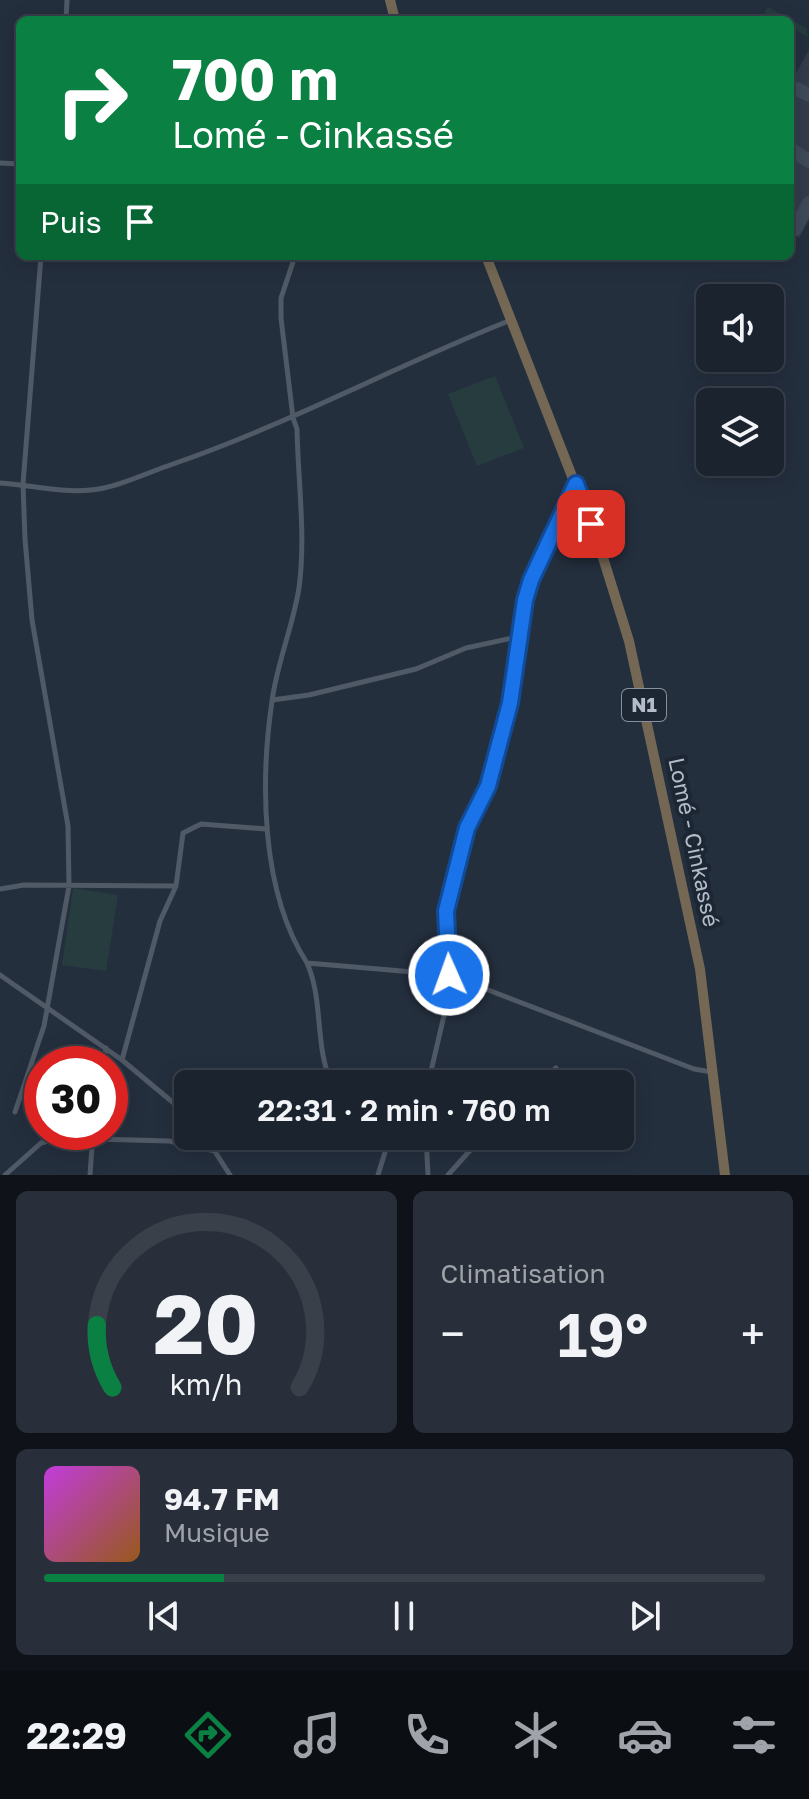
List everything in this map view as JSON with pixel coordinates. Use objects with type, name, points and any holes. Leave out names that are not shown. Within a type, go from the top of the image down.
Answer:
[{"type":"highway","name":"Lomé - Cinkassé","points":[[488,260],[600,548],[629,641],[700,969],[725,1175]]},
{"type":"street","points":[[15,1112],[48,1007],[69,886],[68,826],[32,620],[23,484],[41,260]]},
{"type":"street","points":[[294,260],[281,298],[281,331],[297,429],[301,560],[299,588],[272,700],[266,829],[289,933],[307,963],[315,994],[325,1070]]},
{"type":"street","points":[[0,483],[94,490],[194,457],[293,418],[434,351],[511,320]]},
{"type":"street","points":[[431,1070],[446,1007],[449,975],[446,911],[467,828],[488,786],[510,703],[517,637],[531,580],[576,484]]},
{"type":"street","points":[[272,700],[309,695],[416,669],[466,648],[517,637]]},
{"type":"street","points":[[126,1046],[160,921],[176,886],[183,833],[201,824],[266,829]]},
{"type":"street","points":[[0,889],[24,885],[176,886]]},
{"type":"street","points":[[307,963],[449,975],[694,1069],[713,1073]]},
{"type":"street","points":[[0,975],[103,1046]]},
{"type":"street","points":[[128,1065],[174,1103]]},
{"type":"street","points":[[128,1140],[169,1141],[215,1151],[230,1175]]},
{"type":"street","points":[[5,1175],[33,1150]]},
{"type":"street","points":[[90,1175],[91,1150]]},
{"type":"street","points":[[378,1175],[386,1150]]},
{"type":"street","points":[[427,1150],[428,1175]]},
{"type":"street","points":[[448,1175],[470,1150]]},
{"type":"shaded area","points":[[809,50],[809,220],[799,238],[794,235],[794,77]]},
{"type":"green space","points":[[768,7],[784,16],[766,16]]},
{"type":"green space","points":[[794,21],[806,28],[808,37],[794,29]]},
{"type":"green space","points":[[495,376],[524,448],[477,466],[448,394]]},
{"type":"green space","points":[[73,888],[118,895],[106,971],[62,965]]},
{"type":"taxiway","points":[[797,89],[809,95]]},
{"type":"taxiway","points":[[794,152],[809,161]]},
{"type":"taxiway","points":[[795,229],[809,203]]},
{"type":"route","points":[[449,975],[446,911],[467,828],[488,786],[510,703],[517,637],[525,600],[531,580],[576,484],[591,524]]}]
